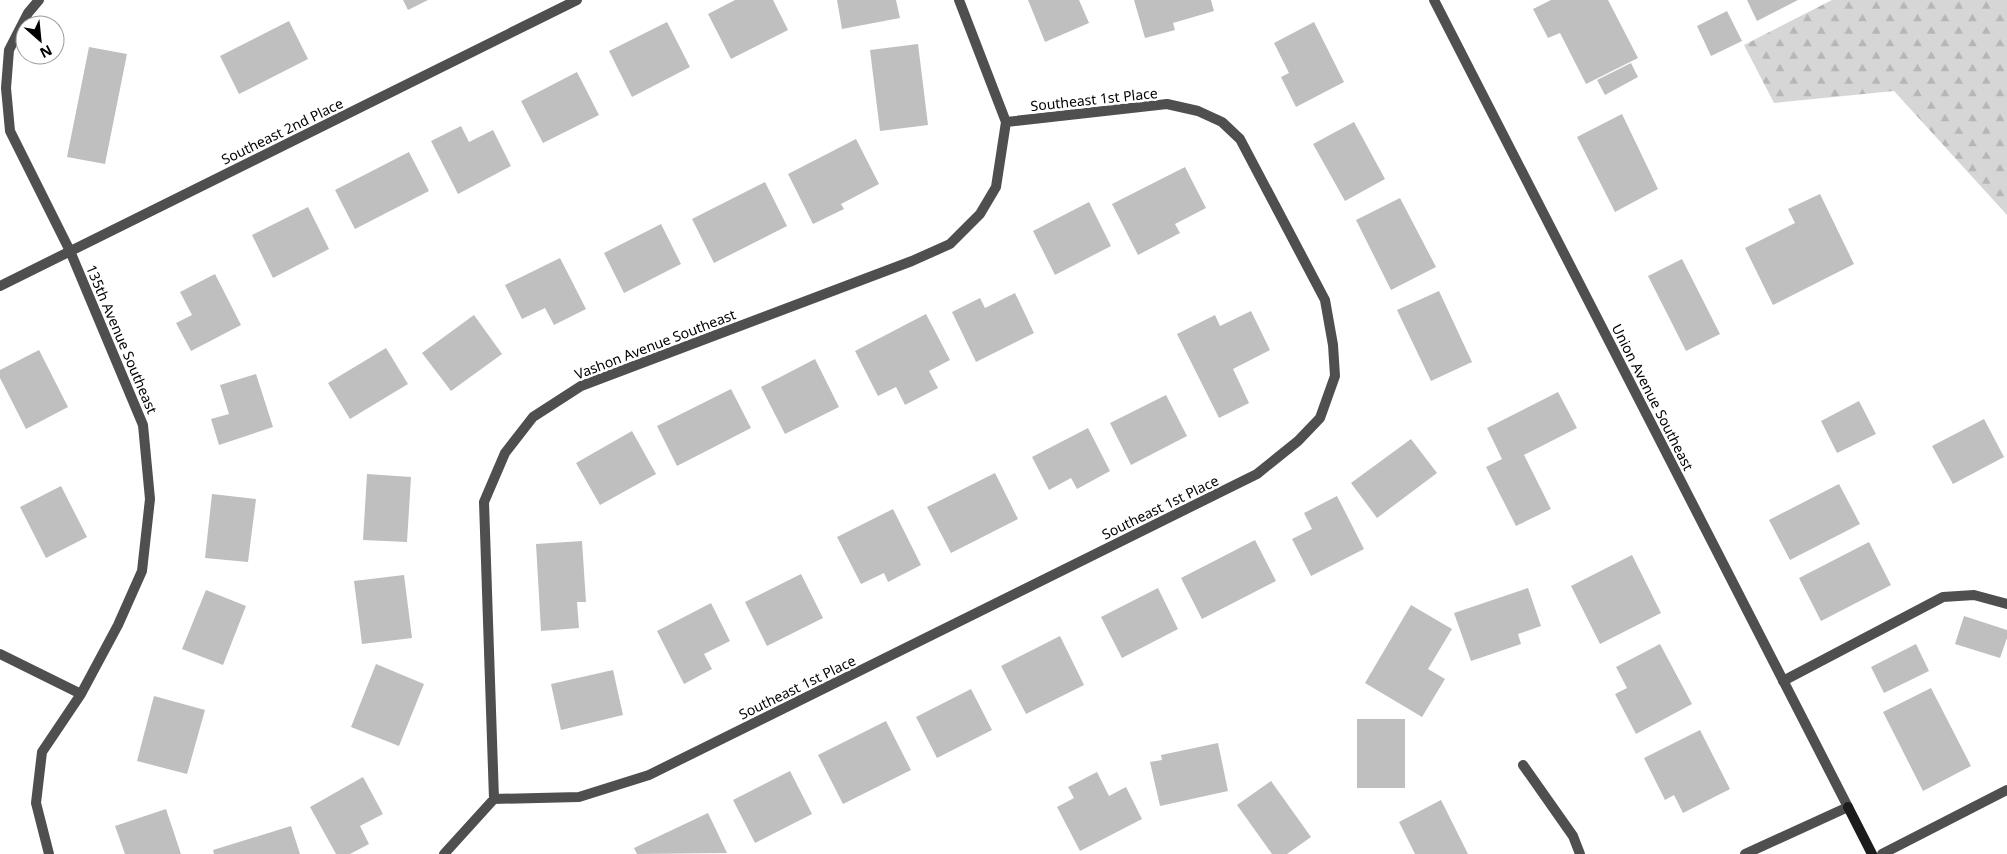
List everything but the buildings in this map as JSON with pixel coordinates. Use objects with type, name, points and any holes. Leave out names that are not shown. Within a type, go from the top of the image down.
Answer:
[{"type":"street","name":"135th Avenue Southeast","points":[[39,0],[28,12],[9,50],[6,88],[10,131],[70,252],[143,425],[150,499],[142,571],[118,625],[81,694],[42,752],[36,803],[48,854]]},
{"type":"street","name":"Southeast 2nd Place","points":[[0,286],[577,0]]},
{"type":"street","name":"Vashon Avenue Southeast","points":[[494,799],[484,502],[505,453],[533,417],[581,386],[912,261],[950,244],[980,214],[996,187],[1006,122],[959,0]]},
{"type":"street","name":"Union Avenue Southeast","points":[[1437,1],[1848,807]]},
{"type":"street","name":"Southeast 1st Place","points":[[494,799],[579,797],[649,775],[1257,474],[1298,441],[1320,418],[1335,376],[1333,344],[1325,300],[1240,139],[1222,122],[1198,111],[1168,104],[1006,122]]},
{"type":"street","points":[[1783,681],[1943,597],[1974,595],[2007,604]]},
{"type":"street","points":[[0,654],[81,694]]},
{"type":"street","points":[[1523,764],[1573,836],[1580,854]]},
{"type":"street","points":[[1882,854],[2007,790]]},
{"type":"street","points":[[444,854],[494,799]]},
{"type":"street","points":[[1745,854],[1848,807],[1872,854]]},
{"type":"green space","points":[[1832,0],[2007,0],[2007,215],[1894,91],[1774,103],[1744,45]]}]
